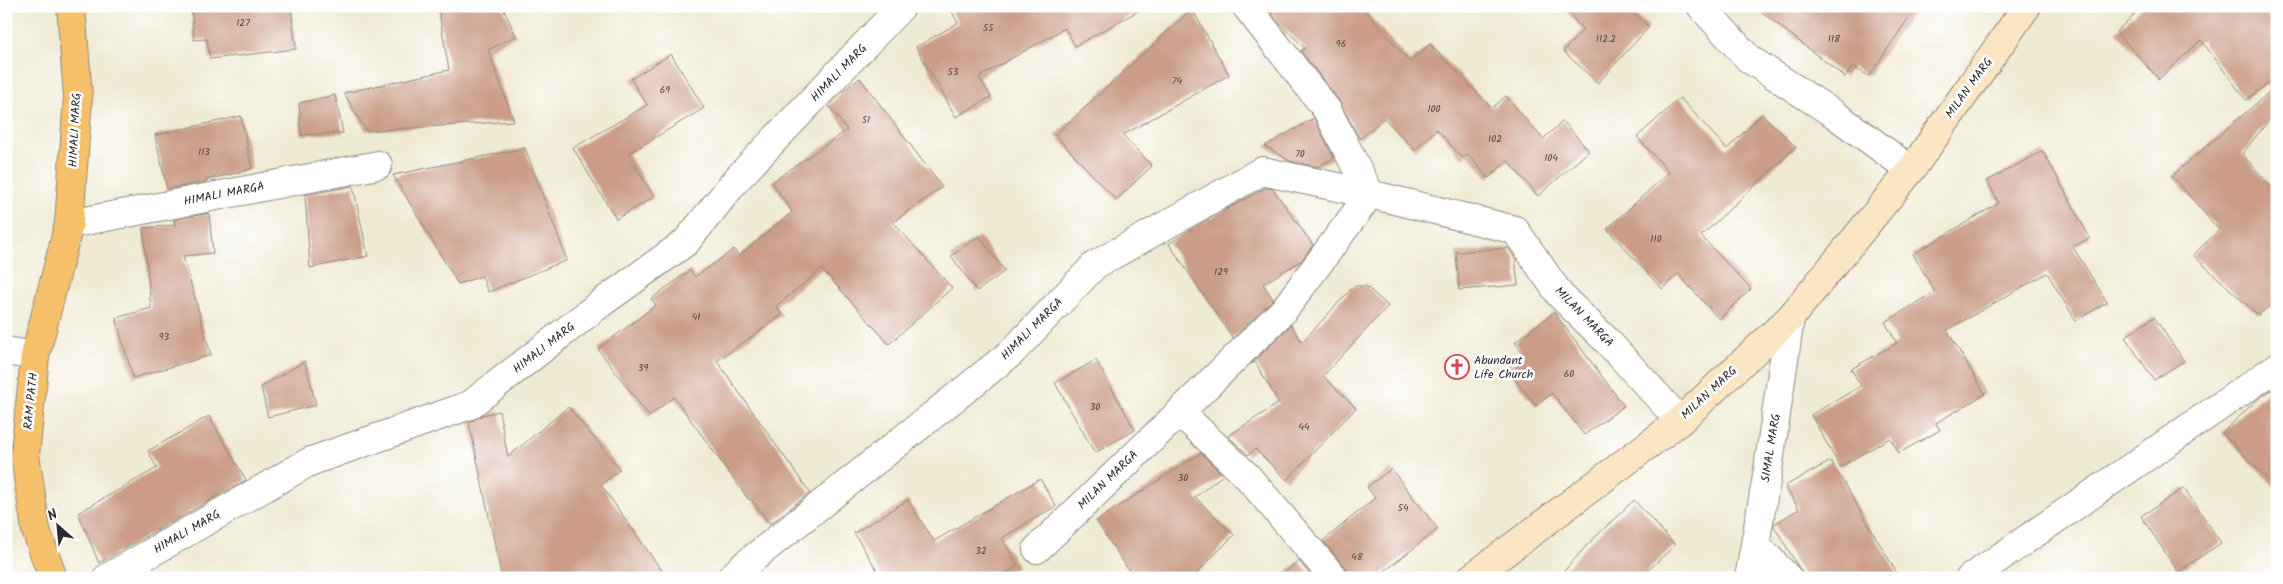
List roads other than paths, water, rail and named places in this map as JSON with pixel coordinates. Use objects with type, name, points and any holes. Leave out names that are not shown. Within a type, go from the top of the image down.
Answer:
[{"type":"main road","name":"HIMALI MARG","points":[[69,224],[78,97],[71,6]]},
{"type":"main road","name":"MILAN MARG","points":[[1471,578],[1680,421],[1790,318],[1911,170],[2027,6]]},
{"type":"main road","name":"RAM PATH","points":[[53,578],[36,530],[25,455],[35,356],[69,224]]},
{"type":"street","name":"HIMALI MARG","points":[[107,578],[309,462],[470,405],[600,304],[686,242],[737,178],[902,6]]},
{"type":"street","points":[[1246,6],[1327,110],[1370,194]]},
{"type":"street","points":[[1701,6],[1750,59],[1834,114],[1911,170]]},
{"type":"street","name":"HIMALI MARGA","points":[[69,224],[378,165]]},
{"type":"street","name":"HIMALI MARGA","points":[[731,578],[756,555],[1011,353],[1095,265],[1262,171],[1370,194]]},
{"type":"street","name":"MILAN MARGA","points":[[1037,549],[1284,310],[1370,194],[1515,230],[1560,295],[1608,342],[1680,421]]},
{"type":"street","name":"SIMAL MARG","points":[[1749,578],[1767,476],[1790,318]]},
{"type":"street","points":[[6,351],[35,356]]},
{"type":"street","points":[[1970,578],[2277,367]]},
{"type":"street","points":[[1180,412],[1247,476],[1334,578]]},
{"type":"street","points":[[1755,544],[1788,578]]},
{"type":"place","name":"Abundant Life Church","points":[[1457,367]]}]
